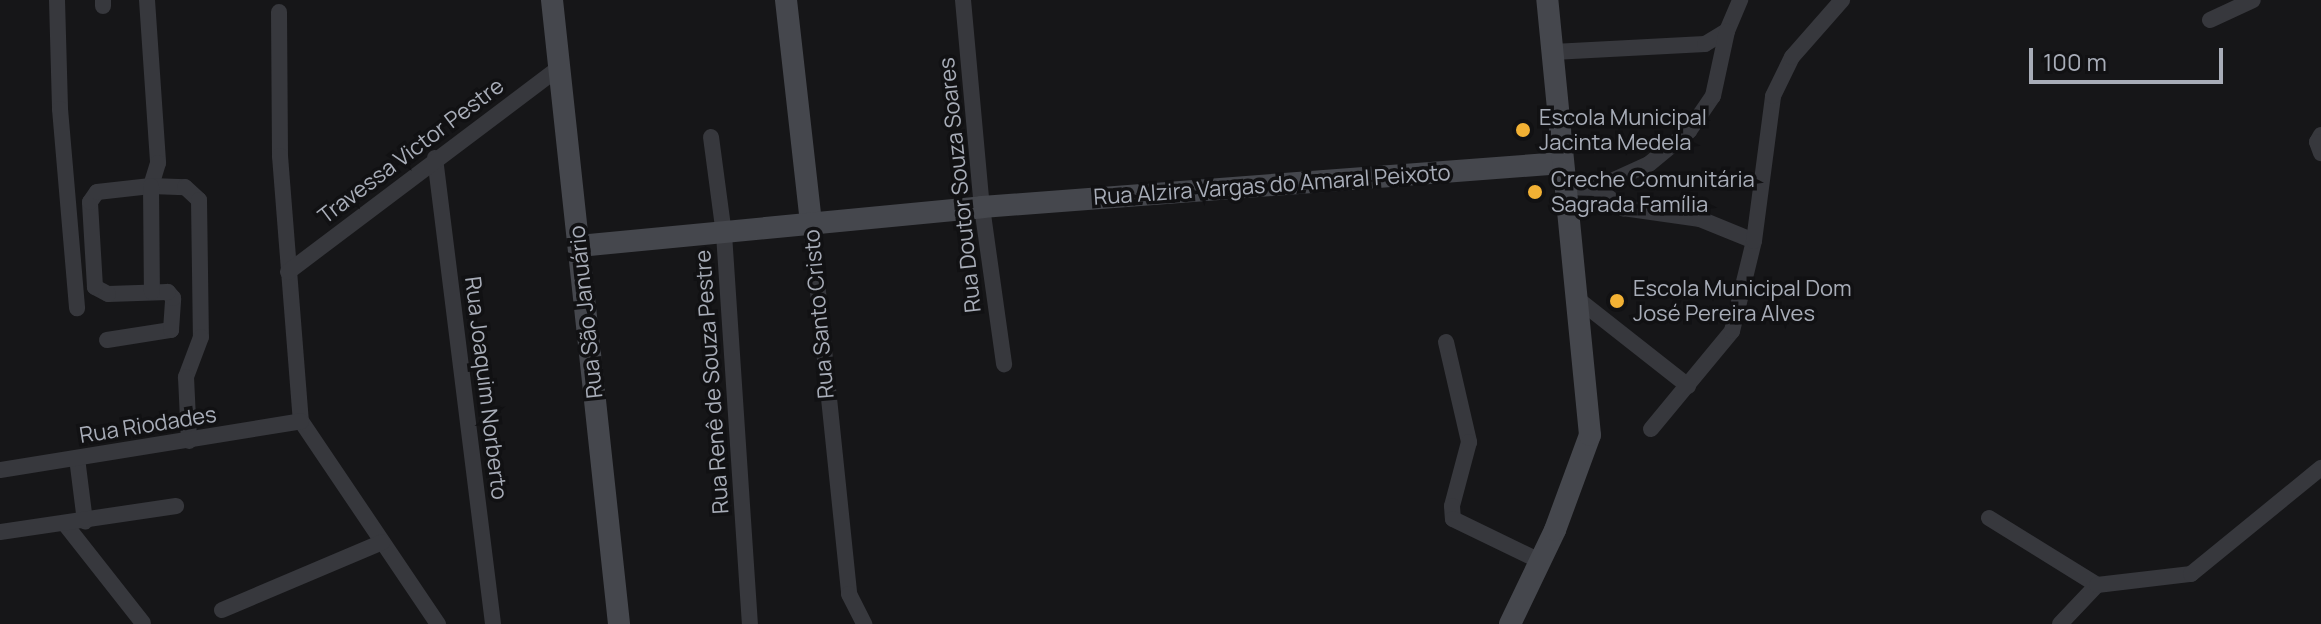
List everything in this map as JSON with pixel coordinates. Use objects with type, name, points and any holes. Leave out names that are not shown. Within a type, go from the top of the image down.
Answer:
[{"type":"street","points":[[57,0],[60,109],[77,308]]},
{"type":"street","points":[[147,0],[158,163],[151,186],[152,292]]},
{"type":"street","name":"Rua São Januário","points":[[552,0],[619,624]]},
{"type":"street","name":"Rua Santo Cristo","points":[[786,0],[849,594],[864,624]]},
{"type":"street","name":"Rua Doutor Souza Soares","points":[[963,0],[982,207],[1004,364]]},
{"type":"street","points":[[1510,624],[1540,561],[1590,435],[1547,0]]},
{"type":"street","points":[[1564,187],[1596,188],[1649,164],[1689,131],[1713,96],[1727,31],[1740,0]]},
{"type":"street","points":[[1651,429],[1732,331],[1754,241],[1777,85],[1792,57],[1842,0]]},
{"type":"street","points":[[2210,20],[2253,0]]},
{"type":"street","points":[[279,12],[288,272],[301,421],[438,624]]},
{"type":"street","points":[[1553,52],[1705,44],[1727,31]]},
{"type":"street","name":"Travessa Victor Pestre","points":[[288,272],[435,158],[561,66]]},
{"type":"street","name":"Rua Renê de Souza Pestre","points":[[711,137],[724,234],[750,624]]},
{"type":"street","name":"Rua Joaquim Norberto","points":[[435,158],[493,624]]},
{"type":"street","name":"Rua Alzira Vargas do Amaral Peixoto","points":[[579,246],[982,207],[1562,163]]},
{"type":"street","points":[[107,340],[171,330],[172,294],[108,294],[95,287],[90,202],[97,192],[151,186],[185,187],[199,200],[201,337],[186,377],[189,441]]},
{"type":"street","points":[[1596,188],[1623,208],[1700,219],[1754,241]]},
{"type":"street","points":[[1575,297],[1688,386]]},
{"type":"street","points":[[1446,342],[1469,442],[1452,506],[1453,519],[1540,561]]},
{"type":"street","name":"Rua Riodades","points":[[0,470],[301,421]]},
{"type":"street","points":[[77,458],[85,521]]},
{"type":"street","points":[[1989,518],[2097,585],[2191,574],[2321,468]]},
{"type":"street","points":[[0,532],[176,506]]},
{"type":"street","points":[[65,524],[143,623]]},
{"type":"street","points":[[222,610],[382,542]]},
{"type":"street","points":[[2060,624],[2097,585]]},
{"type":"place","name":"Escola Municipal Jacinta Medela","points":[[1523,130]]},
{"type":"place","name":"Creche Comunitária Sagrada Família","points":[[1535,192]]},
{"type":"place","name":"Escola Municipal Dom José Pereira Alves","points":[[1617,301]]}]
